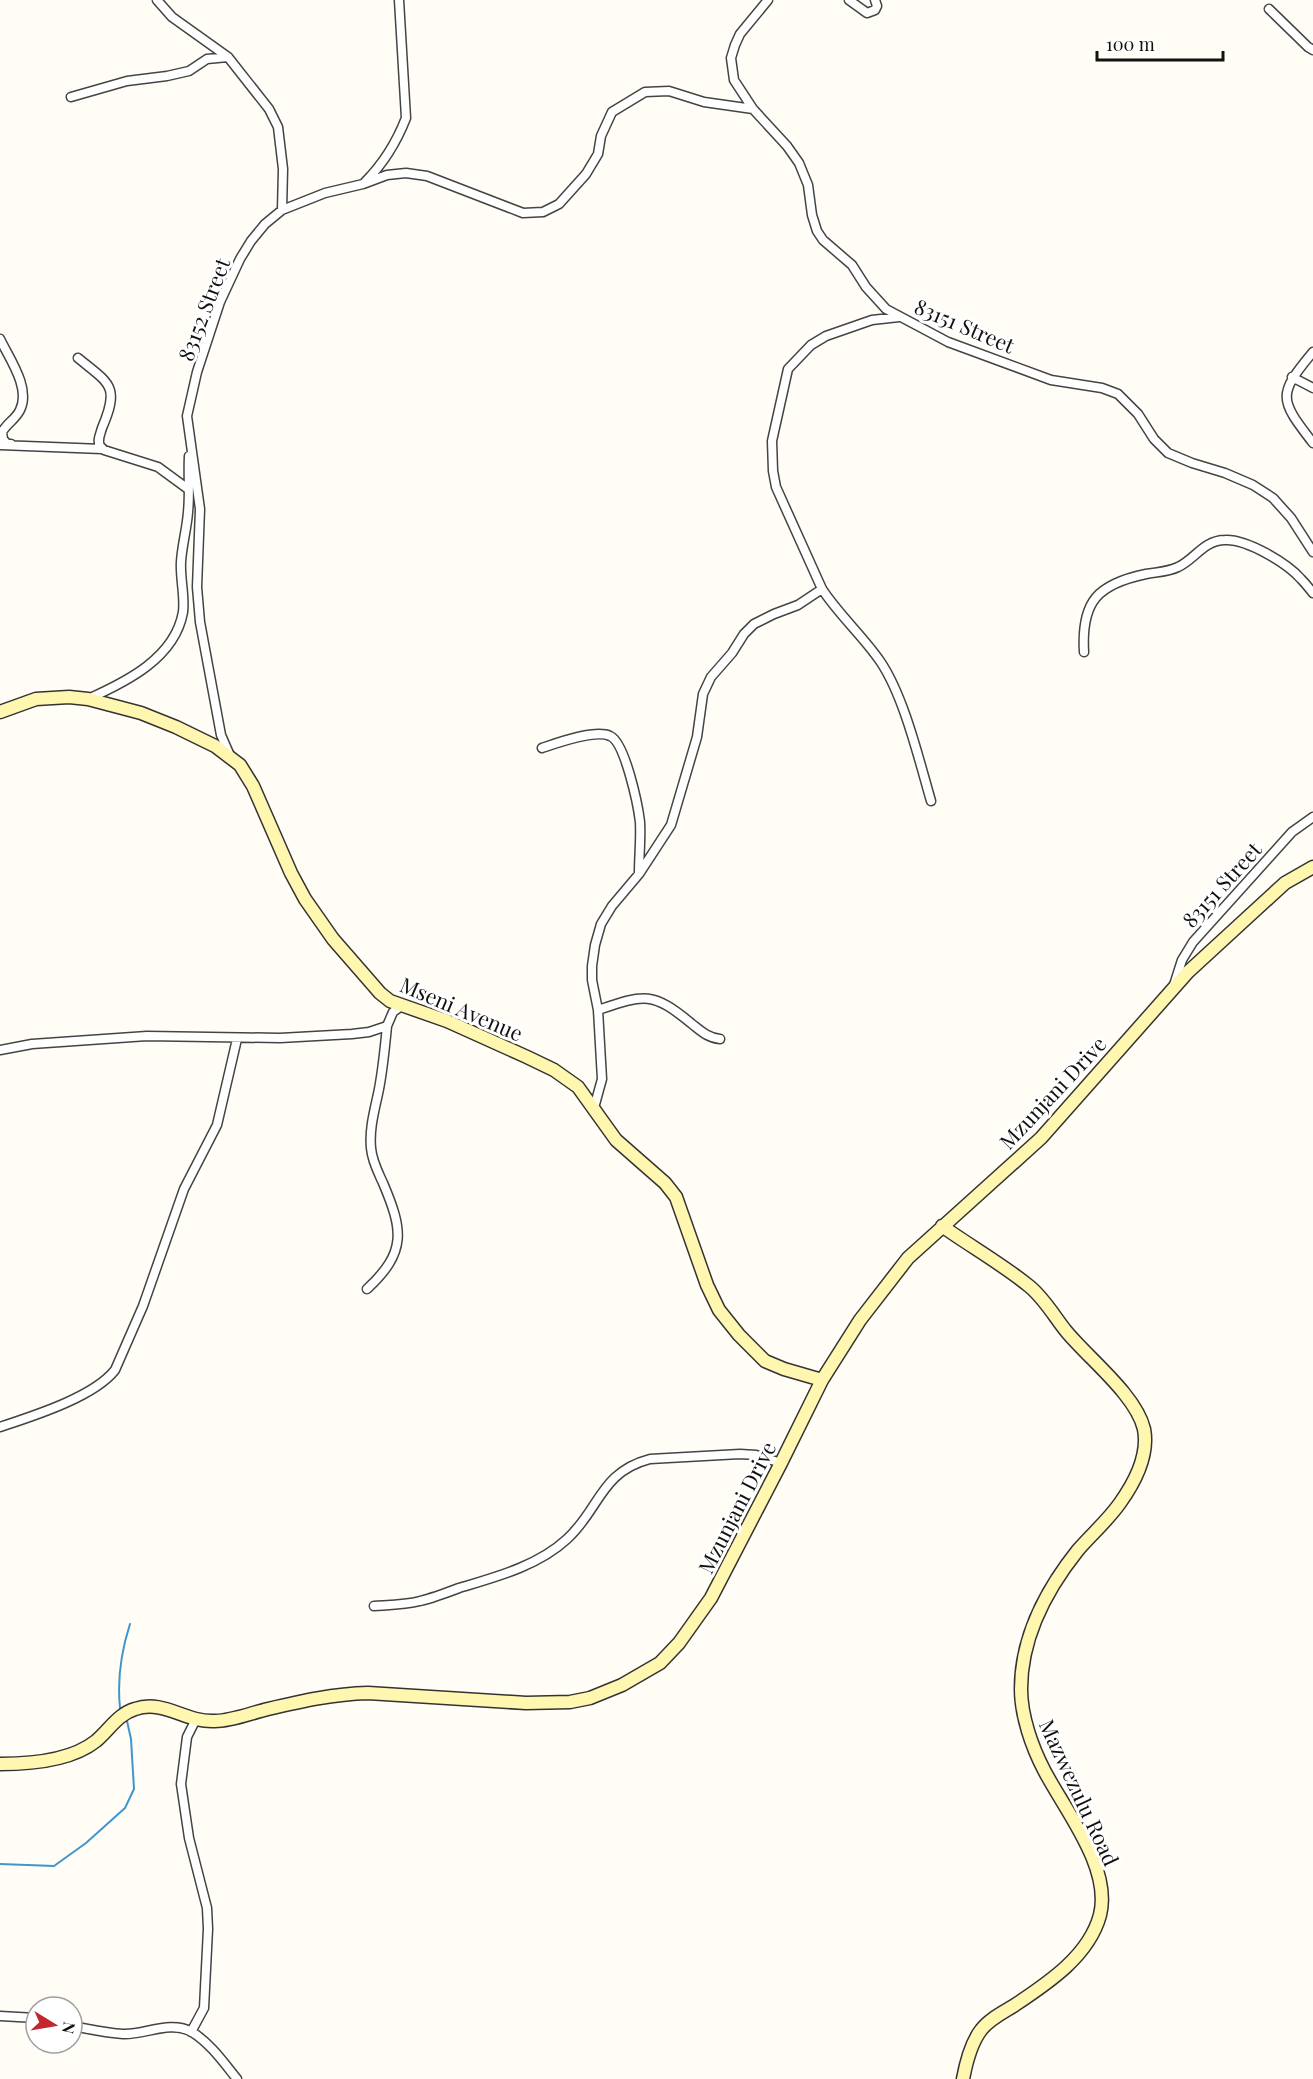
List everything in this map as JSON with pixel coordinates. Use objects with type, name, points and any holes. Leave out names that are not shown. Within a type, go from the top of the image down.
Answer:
[{"type":"street","points":[[157,0],[172,17],[228,57],[253,86],[279,127],[283,169],[282,210]]},
{"type":"street","points":[[363,184],[383,161],[399,135],[406,118],[399,0]]},
{"type":"street","name":"83151 Street","points":[[768,0],[740,34],[731,58],[734,80],[753,109],[787,146],[799,163],[808,185],[812,215],[817,231],[823,240],[852,264],[866,287],[886,309],[948,342],[1051,380],[1102,388],[1118,394],[1132,407],[1154,439],[1168,453],[1225,473],[1253,485],[1273,498],[1291,518],[1313,552]]},
{"type":"street","points":[[849,0],[867,13],[875,9],[875,0]]},
{"type":"street","points":[[1269,9],[1313,50]]},
{"type":"street","points":[[71,97],[127,81],[189,71],[207,59],[228,57]]},
{"type":"street","points":[[363,184],[387,175],[406,173],[427,176],[523,213],[543,212],[559,204],[586,174],[598,154],[601,136],[612,112],[645,92],[669,91],[704,102],[753,109]]},
{"type":"street","name":"83152 Street","points":[[231,758],[221,735],[200,622],[197,587],[200,509],[190,448],[187,416],[189,402],[220,302],[251,241],[265,224],[282,210],[325,193],[363,184]]},
{"type":"street","points":[[899,317],[872,320],[826,336],[802,352],[788,369],[772,441],[773,471],[776,487],[822,589],[841,615],[870,647],[891,681],[902,707],[931,801]]},
{"type":"street","points":[[0,339],[19,378],[23,395],[21,409],[2,432],[3,439],[7,444],[11,444]]},
{"type":"street","points":[[1313,352],[1292,378],[1287,390],[1289,409],[1297,424],[1313,443]]},
{"type":"street","points":[[78,358],[106,380],[111,390],[111,404],[98,440],[102,448]]},
{"type":"street","points":[[1292,378],[1313,387]]},
{"type":"street","points":[[0,445],[102,448],[158,467],[188,489]]},
{"type":"street","name":"83152 Street","points":[[88,699],[145,668],[175,634],[183,613],[181,560],[189,509],[190,448]]},
{"type":"street","points":[[1084,652],[1083,631],[1090,604],[1106,587],[1121,580],[1177,568],[1202,548],[1216,541],[1235,541],[1278,560],[1301,579],[1313,593]]},
{"type":"street","points":[[594,1108],[602,1078],[598,1010],[592,980],[593,955],[597,936],[608,911],[639,874],[671,825],[697,737],[703,694],[711,677],[754,624],[798,605],[822,589]]},
{"type":"street","name":"Mseni Avenue","points":[[0,712],[36,699],[69,696],[88,699],[141,713],[176,727],[216,746],[240,765],[253,786],[291,873],[305,899],[333,939],[370,983],[390,1001],[447,1021],[554,1070],[578,1087],[616,1140],[665,1183],[676,1197],[710,1292],[719,1310],[739,1335],[765,1361],[822,1380]]},
{"type":"street","points":[[542,748],[595,734],[607,734],[616,739],[625,758],[640,822],[639,874]]},
{"type":"street","name":"83151 Street","points":[[1173,988],[1182,960],[1193,942],[1287,837],[1313,817]]},
{"type":"street","name":"Mzunjani Drive","points":[[0,1764],[53,1759],[74,1753],[98,1739],[111,1724],[132,1710],[146,1706],[168,1708],[206,1721],[222,1720],[314,1697],[346,1693],[551,1703],[590,1698],[622,1685],[660,1663],[679,1643],[711,1598],[822,1380],[860,1320],[908,1258],[1041,1138],[1203,957],[1285,883],[1313,867]]},
{"type":"street","points":[[598,1010],[635,998],[649,997],[663,1003],[707,1036],[720,1039]]},
{"type":"street","points":[[367,1289],[390,1264],[398,1246],[396,1215],[371,1149],[373,1117],[382,1071],[387,1026],[393,1012],[403,1005]]},
{"type":"street","points":[[0,1050],[32,1044],[147,1036],[237,1039],[352,1034],[369,1032],[387,1026]]},
{"type":"street","points":[[0,1427],[95,1388],[114,1370],[139,1317],[184,1189],[217,1125],[237,1039]]},
{"type":"street","name":"Mazwezulu Road","points":[[942,1226],[1032,1288],[1082,1350],[1133,1405],[1144,1431],[1145,1445],[1136,1476],[1124,1497],[1073,1557],[1039,1609],[1027,1650],[1021,1689],[1026,1722],[1044,1770],[1086,1842],[1100,1883],[1100,1913],[1091,1938],[1078,1954],[1054,1977],[983,2027],[966,2064],[963,2079]]},
{"type":"street","points":[[374,1606],[421,1601],[498,1576],[540,1558],[566,1540],[577,1528],[614,1477],[638,1462],[650,1459],[740,1454],[756,1455],[781,1463]]},
{"type":"street","points":[[191,2032],[204,2008],[208,1929],[207,1908],[189,1838],[181,1784],[186,1737],[196,1719]]},
{"type":"street","points":[[0,2016],[24,2017]]},
{"type":"street","points":[[84,2028],[124,2034],[170,2027],[191,2032],[217,2055],[237,2079]]},
{"type":"waterway","points":[[120,1708],[120,1666],[130,1624]]},
{"type":"waterway","points":[[0,1864],[54,1866],[86,1843],[125,1808],[134,1789],[131,1739],[127,1721]]}]
